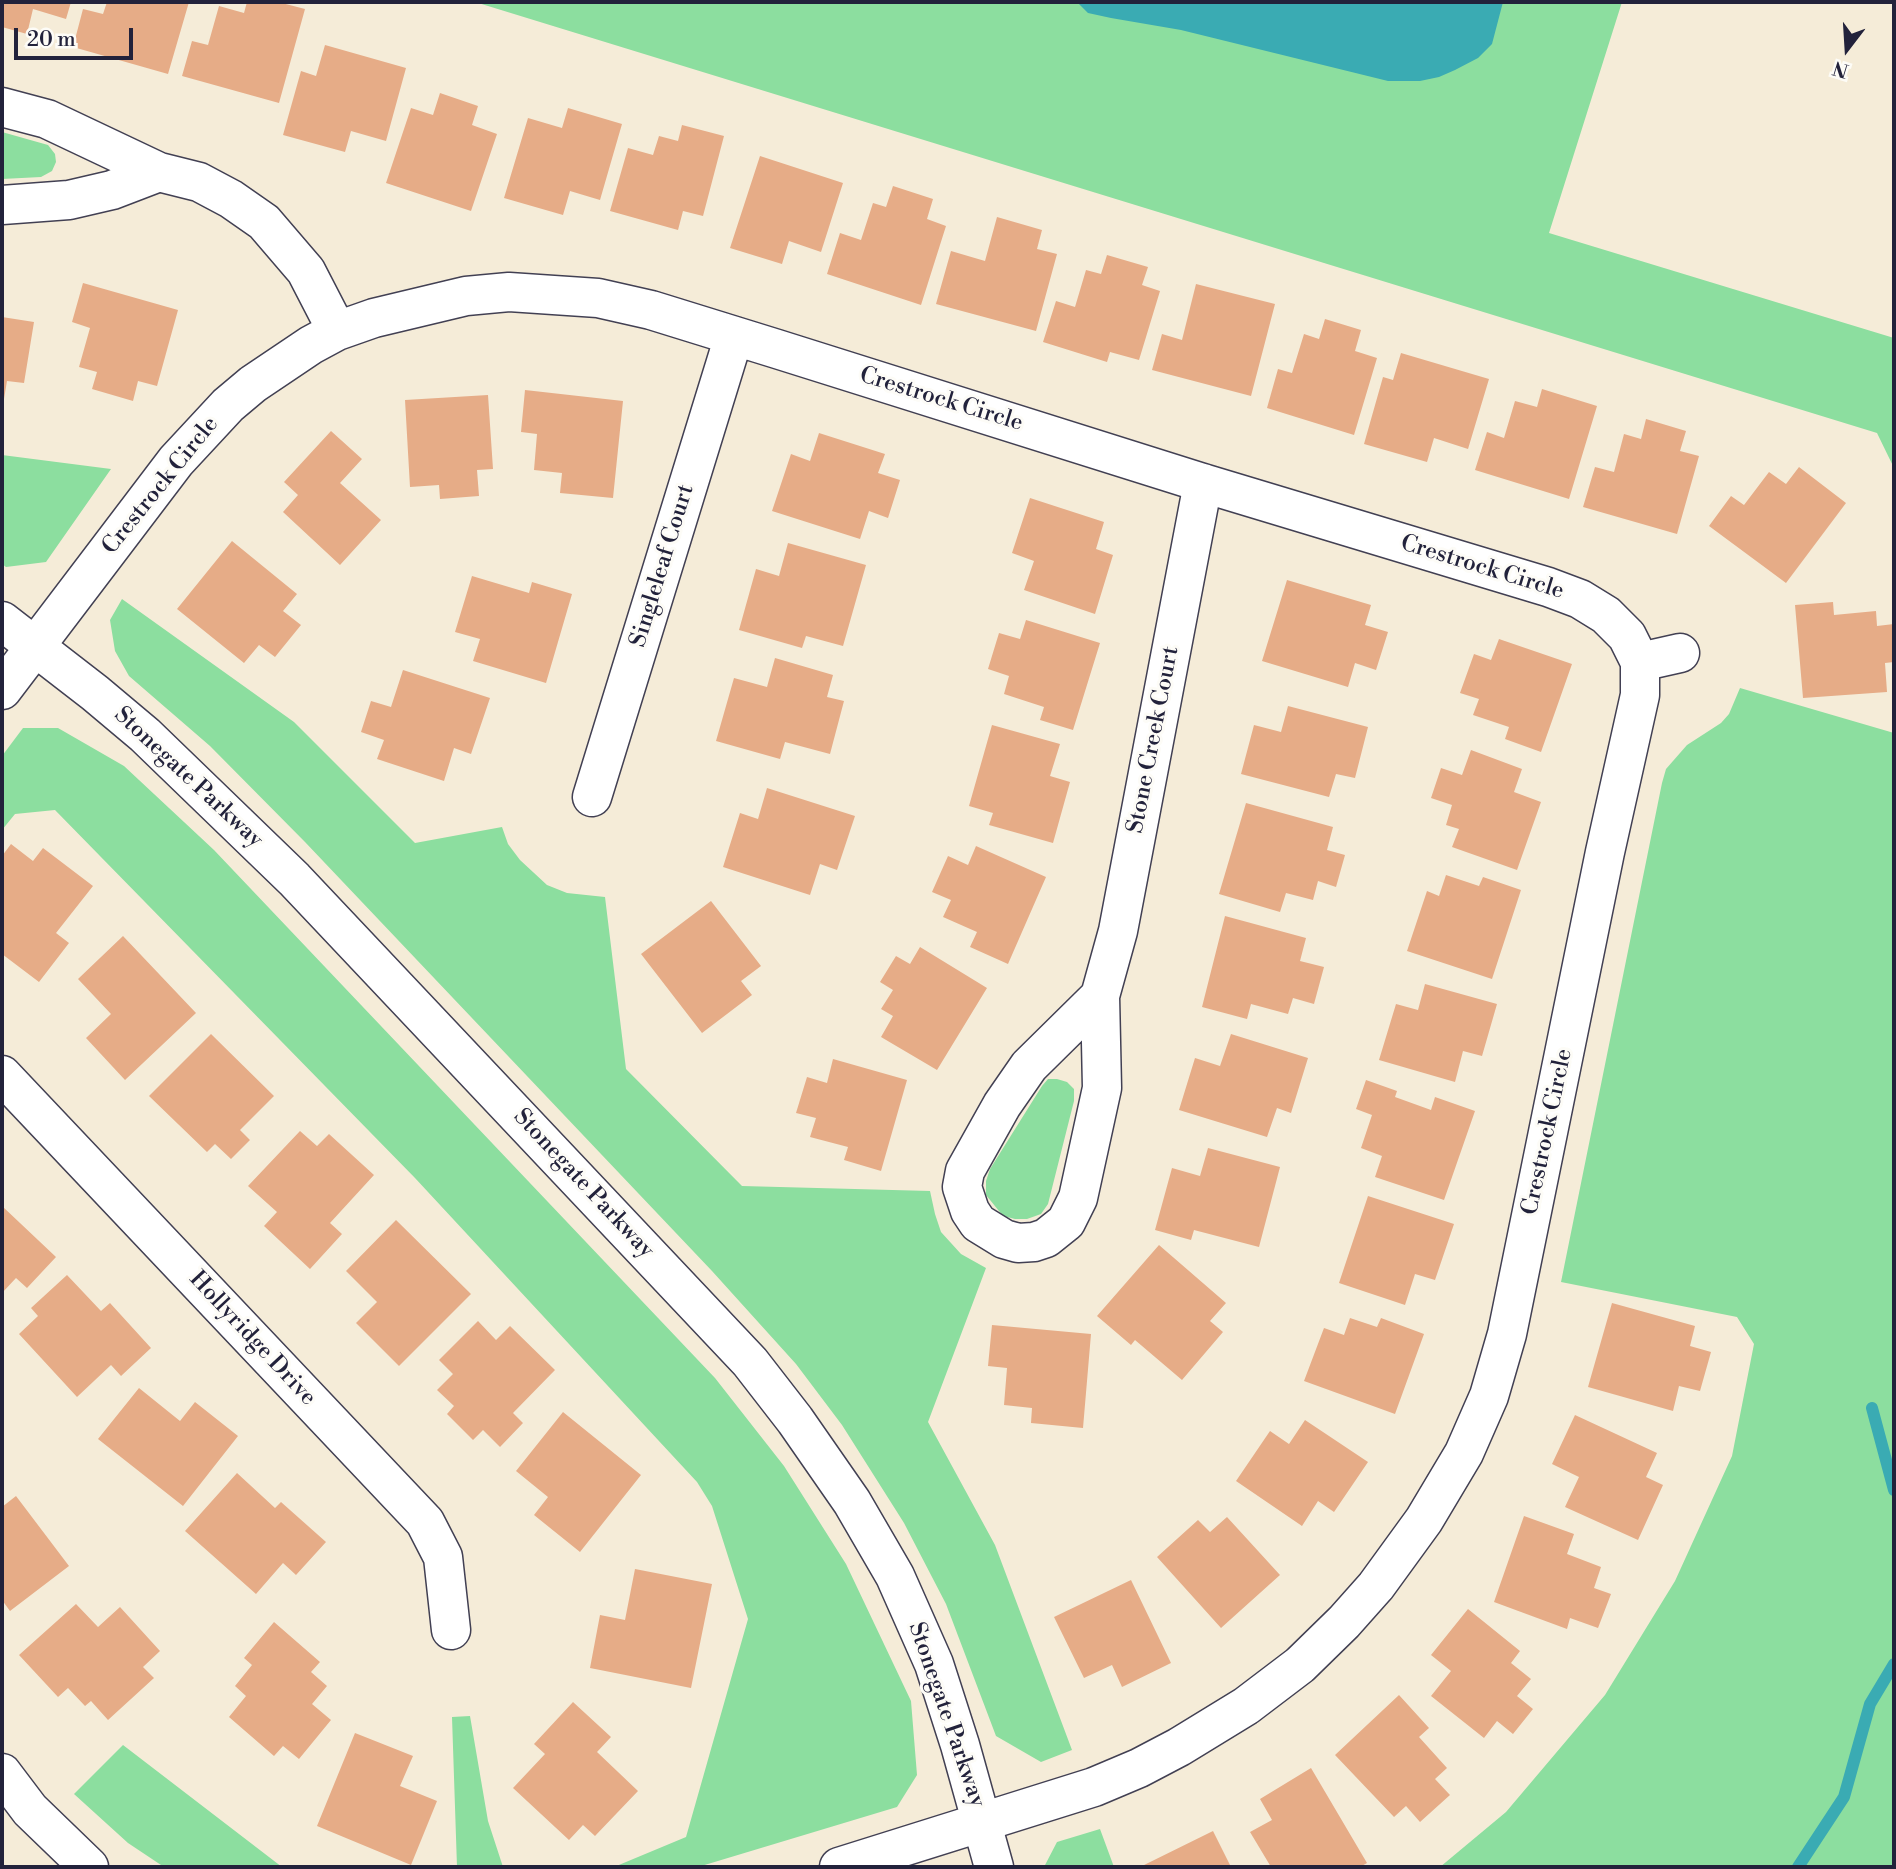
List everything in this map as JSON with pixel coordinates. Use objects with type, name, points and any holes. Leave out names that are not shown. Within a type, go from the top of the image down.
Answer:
[{"type":"street","points":[[2,107],[47,119],[159,172],[199,182],[230,199],[264,222],[306,271],[337,331]]},
{"type":"street","points":[[2,205],[69,200],[112,190],[159,172]]},
{"type":"street","name":"Crestrock Circle","points":[[2,690],[176,461],[228,405],[281,364],[337,331],[425,304],[466,296],[509,292],[598,298],[651,310],[1203,483],[1548,587],[1580,599],[1606,615],[1627,636],[1640,662],[1640,695],[1605,852],[1507,1334],[1489,1396],[1464,1453],[1424,1520],[1376,1586],[1300,1665],[1212,1727],[1139,1769],[1094,1787],[839,1867]]},
{"type":"street","name":"Singleleaf Court","points":[[592,797],[734,336]]},
{"type":"street","name":"Stone Creek Court","points":[[1100,996],[1029,1066],[1002,1105],[965,1171],[962,1187],[970,1211],[978,1223],[1003,1239],[1018,1243],[1046,1238],[1066,1222],[1078,1198],[1102,1088],[1100,996],[1118,930],[1203,483]]},
{"type":"street","name":"Stonegate Parkway","points":[[2,621],[145,735],[295,879],[750,1362],[795,1420],[852,1502],[895,1576],[934,1664],[994,1867]]},
{"type":"street","points":[[1640,662],[1679,653]]},
{"type":"street","name":"Hollyridge Drive","points":[[2,1075],[425,1522],[443,1557],[451,1630]]},
{"type":"street","points":[[2,1773],[30,1810],[89,1867]]},
{"type":"green space","points":[[475,2],[1622,2],[1549,233],[1894,338],[1894,468],[1877,433]]},
{"type":"green space","points":[[2,132],[48,145],[55,154],[56,162],[52,171],[41,177],[2,179]]},
{"type":"green space","points":[[2,455],[111,469],[46,562],[6,567],[2,564]]},
{"type":"green space","points":[[122,599],[294,722],[415,843],[502,827],[508,844],[520,860],[547,885],[567,893],[605,897],[626,1069],[742,1186],[930,1191],[941,1232],[961,1254],[986,1268],[928,1422],[995,1545],[1072,1750],[1041,1762],[996,1736],[946,1604],[904,1523],[842,1425],[796,1364],[712,1271],[305,842],[210,746],[129,676],[115,651],[110,620]]},
{"type":"green space","points":[[1740,688],[1894,733],[1894,1867],[1440,1867],[1506,1812],[1605,1695],[1675,1581],[1732,1456],[1754,1344],[1737,1317],[1561,1282],[1666,769],[1687,745],[1721,723],[1729,714]]},
{"type":"green space","points":[[23,728],[58,728],[124,766],[214,850],[715,1378],[784,1466],[846,1564],[911,1701],[917,1775],[897,1807],[698,1867],[614,1867],[686,1837],[748,1619],[712,1506],[697,1482],[415,1178],[55,810],[15,814],[2,830],[2,756]]},
{"type":"green space","points":[[1048,1079],[1067,1082],[1074,1089],[1074,1101],[1048,1204],[1041,1214],[1027,1219],[1003,1216],[986,1195],[986,1181],[990,1169]]},
{"type":"green space","points":[[470,1716],[488,1821],[503,1867],[457,1867],[452,1717]]},
{"type":"green space","points":[[123,1745],[282,1867],[164,1867],[128,1843],[74,1794]]},
{"type":"green space","points":[[1100,1829],[1114,1867],[1044,1867],[1057,1842]]},
{"type":"water","points":[[1077,2],[1503,2],[1492,44],[1478,58],[1439,77],[1420,81],[1388,81],[1181,30],[1088,13]]},
{"type":"building","points":[[2,2],[71,2],[66,19],[33,9],[27,34],[2,27]]},
{"type":"building","points":[[107,2],[189,2],[168,74],[73,47],[83,9],[103,14]]},
{"type":"building","points":[[247,2],[278,2],[305,9],[279,103],[182,76],[192,41],[208,45],[219,6],[244,13]]},
{"type":"building","points":[[325,45],[406,68],[386,141],[351,131],[345,152],[283,135],[301,71],[316,76]]},
{"type":"building","points":[[440,93],[478,106],[472,125],[497,134],[471,211],[386,183],[411,108],[433,115]]},
{"type":"building","points":[[568,108],[622,124],[600,200],[570,191],[563,215],[504,198],[528,118],[562,128]]},
{"type":"building","points":[[682,125],[724,136],[703,216],[683,211],[678,230],[610,211],[628,148],[653,155],[659,136],[678,141]]},
{"type":"building","points":[[760,156],[843,183],[821,252],[789,241],[782,264],[730,248]]},
{"type":"building","points":[[893,186],[933,199],[927,219],[946,226],[921,305],[827,274],[840,233],[861,240],[873,203],[886,207]]},
{"type":"building","points":[[997,217],[1042,230],[1037,249],[1057,254],[1036,331],[936,304],[951,251],[985,261]]},
{"type":"building","points":[[1107,255],[1148,267],[1142,285],[1160,291],[1139,360],[1110,352],[1107,362],[1043,342],[1056,301],[1075,307],[1086,270],[1101,274]]},
{"type":"building","points":[[83,283],[178,310],[157,386],[138,381],[133,401],[92,389],[97,372],[79,367],[90,328],[72,322]]},
{"type":"building","points":[[1196,284],[1275,304],[1251,396],[1152,370],[1162,334],[1182,340]]},
{"type":"building","points":[[2,317],[34,322],[24,383],[7,381],[3,405]]},
{"type":"building","points":[[1325,319],[1361,330],[1355,351],[1377,358],[1354,435],[1267,408],[1278,369],[1292,373],[1304,334],[1319,339]]},
{"type":"building","points":[[1401,353],[1489,379],[1468,449],[1434,438],[1427,462],[1364,444],[1383,377],[1393,380]]},
{"type":"building","points":[[1542,389],[1597,406],[1569,499],[1475,470],[1487,432],[1504,438],[1515,401],[1537,407]]},
{"type":"building","points":[[525,390],[623,401],[613,498],[560,493],[562,473],[534,470],[537,434],[521,432]]},
{"type":"building","points":[[488,395],[493,469],[477,470],[479,496],[440,499],[439,485],[410,487],[405,400]]},
{"type":"building","points":[[1646,419],[1686,431],[1680,451],[1699,456],[1677,534],[1583,507],[1595,467],[1614,472],[1624,434],[1641,439]]},
{"type":"building","points":[[331,431],[362,459],[340,483],[381,520],[340,565],[283,512],[298,495],[284,482]]},
{"type":"building","points":[[819,433],[885,454],[878,473],[900,480],[888,518],[869,511],[860,539],[772,511],[791,454],[810,461]]},
{"type":"building","points":[[1799,467],[1846,503],[1786,583],[1709,526],[1731,496],[1744,505],[1769,472],[1786,484]]},
{"type":"building","points":[[1030,498],[1104,522],[1096,549],[1113,555],[1095,614],[1024,590],[1034,561],[1012,553]]},
{"type":"building","points":[[232,541],[297,594],[283,611],[301,625],[275,657],[259,645],[244,663],[177,609]]},
{"type":"building","points":[[788,543],[866,565],[843,646],[806,636],[802,648],[739,630],[756,569],[779,576]]},
{"type":"building","points":[[472,576],[529,593],[532,582],[572,594],[546,683],[473,661],[480,639],[455,632]]},
{"type":"building","points":[[1287,580],[1371,605],[1365,625],[1388,632],[1376,670],[1355,663],[1348,687],[1262,661]]},
{"type":"building","points":[[1833,602],[1834,615],[1876,611],[1877,626],[1894,624],[1894,662],[1885,663],[1887,692],[1803,698],[1795,605]]},
{"type":"building","points":[[1026,620],[1100,643],[1073,730],[1040,720],[1044,707],[1004,694],[1009,676],[988,669],[999,633],[1020,639]]},
{"type":"building","points":[[1499,639],[1572,664],[1541,752],[1505,739],[1509,727],[1473,715],[1479,699],[1460,693],[1474,654],[1491,660]]},
{"type":"building","points":[[775,658],[833,675],[827,697],[844,701],[830,754],[785,742],[780,759],[716,741],[734,678],[767,687]]},
{"type":"building","points":[[403,670],[490,698],[471,754],[454,748],[444,781],[377,759],[384,740],[361,732],[371,701],[391,707]]},
{"type":"building","points":[[1288,706],[1368,727],[1355,778],[1336,774],[1329,797],[1241,774],[1254,725],[1281,732]]},
{"type":"building","points":[[992,725],[1060,744],[1050,776],[1070,782],[1053,843],[989,825],[993,813],[969,806]]},
{"type":"building","points":[[1471,750],[1522,769],[1514,792],[1541,802],[1517,870],[1452,847],[1459,829],[1446,825],[1452,805],[1431,798],[1441,768],[1462,775]]},
{"type":"building","points":[[767,788],[855,816],[837,870],[820,864],[810,895],[723,867],[740,813],[758,819]]},
{"type":"building","points":[[1246,803],[1333,827],[1327,850],[1345,855],[1336,887],[1318,881],[1313,900],[1286,893],[1280,912],[1219,894]]},
{"type":"building","points":[[11,844],[33,861],[43,848],[93,886],[56,933],[69,943],[39,982],[2,954],[2,856]]},
{"type":"building","points":[[976,846],[1046,877],[1008,964],[970,947],[977,932],[943,917],[951,900],[932,892],[948,856],[968,865]]},
{"type":"building","points":[[1446,875],[1479,886],[1483,877],[1521,890],[1492,979],[1407,951],[1427,891],[1439,896]]},
{"type":"building","points":[[711,901],[761,966],[741,981],[752,995],[702,1033],[641,954]]},
{"type":"building","points":[[1225,916],[1306,938],[1300,961],[1324,967],[1314,1004],[1293,998],[1288,1014],[1251,1004],[1247,1019],[1202,1007]]},
{"type":"building","points":[[123,936],[196,1013],[125,1080],[86,1038],[111,1014],[78,979]]},
{"type":"building","points":[[920,947],[987,988],[937,1070],[881,1037],[893,1016],[881,1009],[893,990],[880,982],[896,956],[910,964]]},
{"type":"building","points":[[1425,984],[1497,1004],[1482,1056],[1463,1051],[1455,1082],[1379,1060],[1396,1004],[1418,1010]]},
{"type":"building","points":[[211,1034],[274,1096],[240,1130],[250,1140],[231,1159],[215,1144],[207,1152],[149,1096]]},
{"type":"building","points":[[1231,1034],[1308,1058],[1291,1113],[1277,1108],[1267,1137],[1179,1110],[1195,1058],[1220,1066]]},
{"type":"building","points":[[833,1059],[907,1080],[881,1171],[844,1160],[848,1147],[810,1137],[816,1118],[796,1113],[807,1077],[827,1083]]},
{"type":"building","points":[[1366,1080],[1397,1091],[1395,1097],[1431,1110],[1435,1097],[1475,1111],[1444,1200],[1375,1177],[1382,1156],[1361,1148],[1372,1115],[1356,1109]]},
{"type":"building","points":[[300,1131],[317,1146],[329,1134],[374,1175],[330,1223],[342,1234],[310,1269],[264,1226],[277,1212],[248,1186]]},
{"type":"building","points":[[1208,1148],[1280,1167],[1259,1247],[1194,1230],[1191,1240],[1155,1230],[1172,1168],[1200,1176]]},
{"type":"building","points":[[1368,1196],[1454,1224],[1435,1280],[1415,1274],[1405,1305],[1339,1283]]},
{"type":"building","points":[[2,1206],[56,1257],[27,1288],[16,1278],[2,1293]]},
{"type":"building","points":[[396,1220],[471,1294],[399,1366],[356,1323],[377,1302],[346,1271]]},
{"type":"building","points":[[1159,1245],[1226,1303],[1210,1321],[1223,1332],[1182,1380],[1135,1340],[1131,1345],[1097,1316]]},
{"type":"building","points":[[67,1275],[101,1311],[110,1303],[151,1348],[121,1376],[111,1365],[77,1397],[19,1334],[38,1316],[31,1308]]},
{"type":"building","points":[[1612,1303],[1695,1326],[1690,1346],[1711,1352],[1700,1391],[1679,1386],[1673,1411],[1588,1387]]},
{"type":"building","points":[[1350,1318],[1377,1327],[1381,1318],[1424,1334],[1395,1414],[1304,1381],[1324,1328],[1344,1335]]},
{"type":"building","points":[[478,1321],[496,1340],[510,1326],[555,1370],[513,1413],[523,1423],[500,1447],[483,1430],[473,1440],[447,1414],[454,1406],[437,1390],[453,1374],[439,1360]]},
{"type":"building","points":[[992,1325],[1091,1334],[1083,1428],[1031,1423],[1032,1408],[1004,1405],[1007,1368],[988,1366]]},
{"type":"building","points":[[139,1388],[180,1421],[195,1402],[238,1436],[183,1506],[98,1439]]},
{"type":"building","points":[[563,1412],[641,1475],[580,1552],[534,1515],[548,1497],[516,1471]]},
{"type":"building","points":[[1575,1415],[1657,1453],[1646,1477],[1663,1485],[1638,1540],[1565,1507],[1579,1477],[1552,1464]]},
{"type":"building","points":[[1305,1420],[1368,1462],[1334,1512],[1318,1501],[1302,1526],[1236,1481],[1270,1431],[1289,1444]]},
{"type":"building","points":[[237,1473],[275,1508],[281,1502],[326,1542],[296,1575],[283,1563],[256,1594],[185,1531]]},
{"type":"building","points":[[16,1496],[69,1566],[10,1611],[2,1600],[2,1507]]},
{"type":"building","points":[[1524,1516],[1574,1534],[1567,1554],[1601,1567],[1594,1588],[1611,1594],[1598,1628],[1570,1618],[1567,1629],[1494,1602]]},
{"type":"building","points":[[1227,1517],[1280,1575],[1221,1628],[1157,1557],[1198,1520],[1210,1532]]},
{"type":"building","points":[[635,1569],[712,1584],[691,1688],[590,1668],[600,1615],[625,1620]]},
{"type":"building","points":[[1131,1580],[1171,1663],[1122,1687],[1112,1665],[1084,1678],[1054,1617]]},
{"type":"building","points":[[76,1604],[98,1627],[120,1607],[160,1651],[143,1667],[154,1678],[108,1720],[91,1701],[85,1706],[68,1688],[58,1697],[19,1655]]},
{"type":"building","points":[[1468,1609],[1520,1651],[1511,1663],[1531,1679],[1517,1696],[1533,1709],[1513,1734],[1497,1721],[1484,1738],[1431,1696],[1451,1671],[1431,1655]]},
{"type":"building","points":[[274,1622],[320,1662],[311,1672],[327,1686],[312,1704],[331,1720],[299,1759],[283,1746],[274,1756],[229,1717],[246,1696],[235,1686],[252,1665],[244,1658]]},
{"type":"building","points":[[1399,1695],[1429,1728],[1419,1737],[1447,1768],[1435,1779],[1450,1795],[1420,1822],[1406,1806],[1394,1817],[1335,1755]]},
{"type":"building","points":[[573,1702],[611,1737],[597,1752],[638,1791],[595,1836],[583,1825],[569,1840],[513,1788],[545,1754],[534,1744]]},
{"type":"building","points":[[355,1733],[413,1756],[400,1786],[437,1801],[411,1865],[317,1826]]},
{"type":"building","points":[[1311,1768],[1367,1863],[1360,1867],[1271,1867],[1250,1832],[1272,1820],[1260,1799]]},
{"type":"building","points":[[1213,1831],[1231,1867],[1140,1867]]},
{"type":"waterway","points":[[1872,1408],[1894,1490]]},
{"type":"waterway","points":[[1798,1867],[1844,1797],[1870,1704],[1894,1664]]}]
